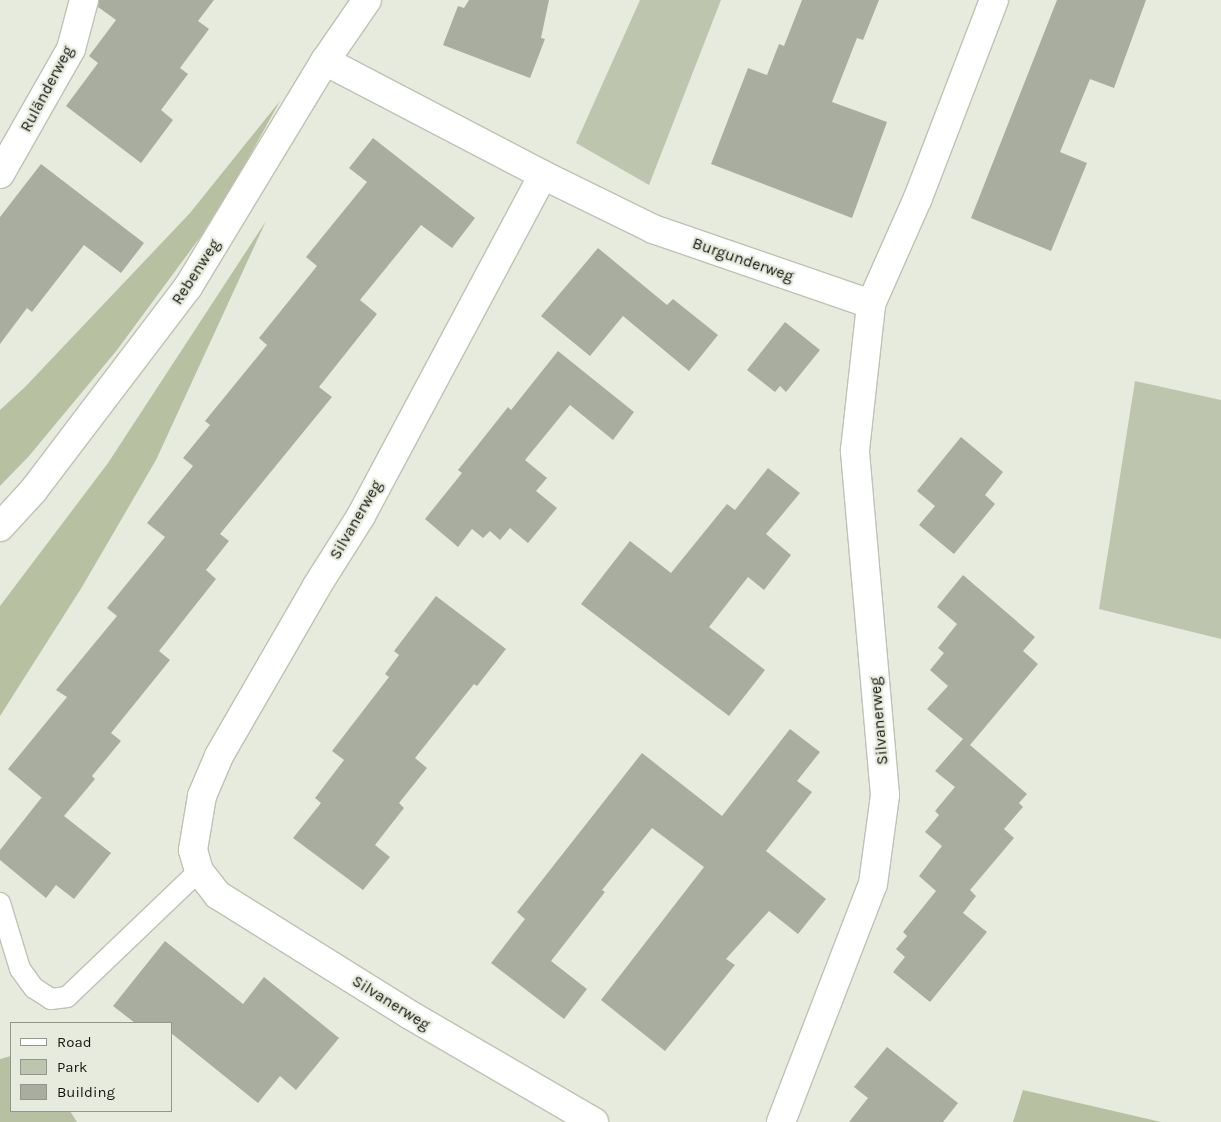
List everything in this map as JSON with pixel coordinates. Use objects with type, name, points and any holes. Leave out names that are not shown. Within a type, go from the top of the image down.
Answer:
[{"type":"street","name":"Ruländerweg","points":[[0,174],[71,49],[84,0]]},
{"type":"street","name":"Rebenweg","points":[[0,527],[34,491],[188,287],[325,61],[368,0]]},
{"type":"street","points":[[871,304],[918,198],[994,0]]},
{"type":"street","name":"Burgunderweg","points":[[325,61],[543,175],[653,229],[871,304]]},
{"type":"street","name":"Silvanerweg","points":[[543,175],[361,516],[317,586],[219,756],[202,796],[193,850],[199,871],[218,895],[410,1015],[594,1122]]},
{"type":"street","name":"Silvanerweg","points":[[781,1122],[873,884],[885,795],[855,450],[871,304]]},
{"type":"lane","points":[[0,903],[20,969],[34,988],[51,999],[67,997],[199,871]]},
{"type":"green space","points":[[640,0],[721,0],[649,185],[576,143]]},
{"type":"green space","points":[[280,101],[218,213],[117,350],[29,456],[0,486],[0,410],[25,387],[190,213]]},
{"type":"green space","points":[[266,221],[156,460],[82,587],[0,716],[0,606],[108,463]]},
{"type":"green space","points":[[1135,381],[1221,400],[1221,639],[1099,609]]},
{"type":"green space","points":[[10,1056],[10,1112],[71,1112],[77,1122],[0,1122],[0,1059]]},
{"type":"green space","points":[[1023,1090],[1161,1122],[1013,1122]]},
{"type":"building","points":[[99,0],[214,0],[198,21],[209,29],[180,68],[188,74],[161,110],[173,120],[141,163],[66,106],[98,63],[89,56],[116,20],[98,7]]},
{"type":"building","points":[[469,0],[549,0],[541,38],[545,39],[530,78],[443,45],[458,6],[464,8]]},
{"type":"building","points":[[802,0],[879,0],[863,40],[857,38],[832,102],[887,122],[852,218],[711,164],[748,68],[767,75],[779,44],[784,46]]},
{"type":"building","points":[[1057,0],[1146,0],[1114,88],[1090,79],[1060,152],[1087,163],[1051,251],[971,218]]},
{"type":"building","points":[[373,138],[475,218],[452,248],[421,225],[360,300],[377,314],[319,387],[332,397],[220,534],[229,541],[206,570],[216,579],[159,651],[170,660],[111,733],[121,741],[92,776],[95,779],[64,816],[111,853],[74,899],[56,885],[46,898],[0,860],[0,850],[42,798],[8,769],[67,697],[56,690],[117,616],[107,608],[165,537],[147,523],[193,466],[183,458],[210,425],[205,421],[267,345],[259,338],[317,266],[306,257],[367,182],[349,168]]},
{"type":"building","points":[[41,164],[144,243],[121,273],[84,245],[32,312],[27,308],[0,344],[0,217]]},
{"type":"building","points":[[598,248],[667,305],[673,299],[718,335],[689,371],[623,316],[590,356],[541,316]]},
{"type":"building","points":[[785,322],[820,350],[786,392],[780,386],[775,392],[747,370]]},
{"type":"building","points":[[558,351],[634,412],[613,440],[570,405],[525,460],[547,478],[536,491],[557,508],[528,543],[510,528],[500,540],[490,531],[483,538],[472,529],[458,547],[425,519],[462,473],[458,470],[508,407],[511,410]]},
{"type":"building","points":[[961,437],[1003,472],[985,495],[995,504],[954,554],[919,525],[935,506],[917,491]]},
{"type":"building","points":[[768,468],[800,493],[766,534],[791,555],[764,590],[748,577],[709,627],[765,670],[729,716],[581,604],[630,541],[671,573],[727,504],[735,510]]},
{"type":"building","points":[[963,575],[1035,637],[1023,651],[1038,664],[970,745],[1027,794],[1019,803],[1023,807],[1004,829],[1014,838],[970,890],[976,896],[963,913],[987,932],[930,1002],[893,972],[905,957],[896,949],[907,936],[903,932],[936,891],[919,876],[942,846],[925,832],[939,815],[935,811],[955,787],[935,771],[963,739],[927,709],[948,686],[930,670],[944,653],[938,648],[957,624],[937,607]]},
{"type":"building","points":[[436,596],[506,649],[477,686],[474,684],[415,758],[427,768],[399,803],[404,808],[375,845],[390,857],[363,890],[293,838],[321,803],[315,798],[344,760],[332,751],[389,677],[385,674],[399,655],[394,651]]},
{"type":"building","points":[[790,729],[820,752],[797,781],[812,792],[766,851],[826,899],[798,934],[769,911],[726,959],[735,965],[665,1051],[601,1000],[704,867],[652,828],[602,890],[605,892],[551,961],[587,989],[564,1019],[491,963],[525,919],[517,912],[642,753],[722,816]]},
{"type":"building","points":[[165,941],[243,1004],[264,977],[339,1038],[296,1090],[280,1076],[258,1103],[172,1034],[172,1022],[134,1022],[113,1006]]},
{"type":"building","points":[[887,1047],[958,1103],[943,1122],[849,1122],[868,1098],[854,1087]]}]
